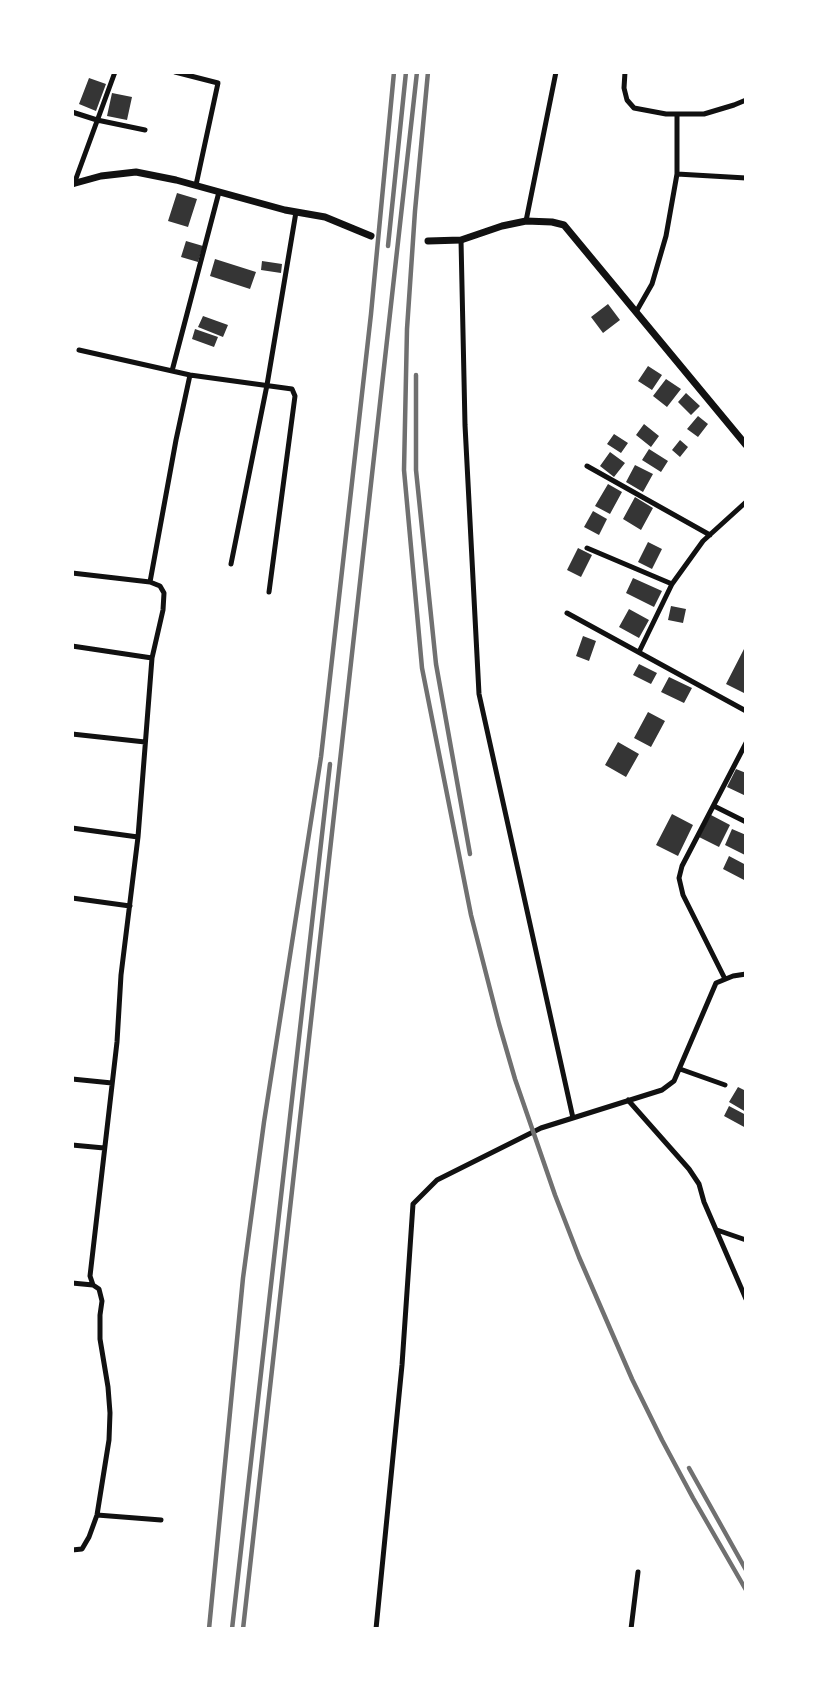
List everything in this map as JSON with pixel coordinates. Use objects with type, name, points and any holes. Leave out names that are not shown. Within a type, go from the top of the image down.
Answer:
[{"type":"street","points":[[73,184],[115,72]]},
{"type":"street","points":[[175,72],[218,83],[196,185]]},
{"type":"street","points":[[526,221],[555,72]]},
{"type":"street","points":[[625,72],[624,89],[627,100],[634,108],[666,114],[704,114],[746,100]]},
{"type":"street","points":[[72,112],[145,130]]},
{"type":"street","points":[[636,312],[652,284],[666,236],[677,174],[677,114]]},
{"type":"street","points":[[73,184],[101,176],[136,173],[176,180],[325,218],[371,236]]},
{"type":"street","points":[[677,174],[746,178]]},
{"type":"street","points":[[172,371],[219,191]]},
{"type":"street","points":[[231,564],[267,385],[296,212]]},
{"type":"street","points":[[428,241],[461,240],[526,221],[564,225],[746,445]]},
{"type":"street","points":[[461,240],[465,425],[479,694],[573,1118]]},
{"type":"street","points":[[79,350],[172,371],[292,389],[295,396],[269,592]]},
{"type":"street","points":[[150,582],[190,374]]},
{"type":"street","points":[[587,466],[710,535]]},
{"type":"street","points":[[639,652],[672,583],[703,541],[746,502]]},
{"type":"street","points":[[587,548],[672,583]]},
{"type":"street","points":[[72,573],[150,582],[160,586],[163,593],[163,610],[152,658],[138,837],[91,1261],[90,1276],[93,1285]]},
{"type":"street","points":[[567,613],[746,711]]},
{"type":"street","points":[[72,646],[152,658]]},
{"type":"street","points":[[72,734],[145,741]]},
{"type":"street","points":[[725,979],[684,895],[679,878],[682,866],[746,743]]},
{"type":"street","points":[[714,806],[746,822]]},
{"type":"street","points":[[72,828],[138,837]]},
{"type":"street","points":[[72,898],[130,906]]},
{"type":"street","points":[[376,1629],[402,1365],[413,1204],[437,1180],[541,1128],[662,1090],[674,1081],[716,983],[746,974]]},
{"type":"street","points":[[680,1069],[725,1085]]},
{"type":"street","points":[[72,1080],[112,1083]]},
{"type":"street","points":[[628,1100],[690,1169],[699,1184],[746,1299]]},
{"type":"street","points":[[72,1145],[104,1148]]},
{"type":"street","points":[[716,1230],[746,1240]]},
{"type":"street","points":[[72,1283],[93,1285],[99,1289],[102,1301],[100,1339],[110,1413],[109,1440],[97,1515],[82,1549],[72,1550]]},
{"type":"street","points":[[97,1515],[161,1520]]},
{"type":"street","points":[[631,1629],[638,1572]]},
{"type":"building","points":[[89,78],[106,84],[96,111],[79,104]]},
{"type":"building","points":[[112,93],[132,97],[127,120],[107,116]]},
{"type":"building","points":[[177,193],[197,199],[188,227],[168,221]]},
{"type":"building","points":[[186,241],[203,246],[198,262],[181,257]]},
{"type":"building","points":[[215,259],[256,272],[250,289],[210,276]]},
{"type":"building","points":[[262,261],[282,264],[281,273],[261,270]]},
{"type":"building","points":[[608,304],[620,320],[603,333],[591,317]]},
{"type":"building","points":[[203,316],[228,325],[223,337],[198,327]]},
{"type":"building","points":[[195,329],[218,337],[214,347],[192,339]]},
{"type":"building","points":[[648,366],[662,375],[652,390],[638,381]]},
{"type":"building","points":[[666,379],[681,389],[667,407],[653,396]]},
{"type":"building","points":[[686,393],[700,406],[691,415],[678,402]]},
{"type":"building","points":[[698,416],[708,424],[698,437],[687,429]]},
{"type":"building","points":[[644,424],[659,436],[651,447],[636,435]]},
{"type":"building","points":[[614,434],[628,443],[621,453],[607,444]]},
{"type":"building","points":[[680,440],[688,447],[680,457],[672,450]]},
{"type":"building","points":[[649,449],[668,461],[661,472],[642,460]]},
{"type":"building","points":[[610,452],[625,463],[614,477],[600,466]]},
{"type":"building","points":[[635,465],[653,474],[643,492],[626,482]]},
{"type":"building","points":[[608,484],[622,492],[610,514],[595,506]]},
{"type":"building","points":[[635,497],[653,508],[641,530],[623,519]]},
{"type":"building","points":[[593,511],[607,519],[599,535],[584,527]]},
{"type":"building","points":[[648,542],[662,549],[652,569],[638,562]]},
{"type":"building","points":[[578,548],[592,555],[581,577],[567,570]]},
{"type":"building","points":[[633,578],[662,591],[654,607],[626,593]]},
{"type":"building","points":[[671,606],[686,609],[683,623],[668,620]]},
{"type":"building","points":[[629,609],[649,620],[639,638],[619,627]]},
{"type":"building","points":[[583,636],[596,641],[589,661],[576,656]]},
{"type":"building","points":[[744,649],[746,651],[746,694],[726,684]]},
{"type":"building","points":[[639,664],[657,673],[651,684],[633,675]]},
{"type":"building","points":[[669,677],[692,688],[684,703],[661,692]]},
{"type":"building","points":[[648,712],[665,721],[651,747],[634,738]]},
{"type":"building","points":[[618,742],[639,754],[626,777],[605,765]]},
{"type":"building","points":[[736,769],[746,773],[746,796],[727,787]]},
{"type":"building","points":[[672,814],[693,825],[678,856],[656,845]]},
{"type":"building","points":[[711,815],[730,825],[719,847],[699,837]]},
{"type":"building","points":[[732,829],[746,835],[745,855],[725,845]]},
{"type":"building","points":[[729,856],[746,865],[746,881],[723,869]]},
{"type":"building","points":[[738,1087],[746,1091],[746,1112],[729,1102]]},
{"type":"building","points":[[729,1106],[746,1115],[746,1128],[724,1116]]},
{"type":"railway","points":[[209,1629],[243,1278],[264,1122],[321,757],[371,314],[394,72]]},
{"type":"railway","points":[[388,246],[406,72]]},
{"type":"railway","points":[[243,1629],[417,72]]},
{"type":"railway","points":[[428,72],[407,329],[404,470],[422,668],[471,915],[515,1079],[579,1257],[632,1379],[662,1440],[746,1590]]},
{"type":"railway","points":[[416,375],[416,470],[436,664],[470,854]]},
{"type":"railway","points":[[232,1629],[330,764]]},
{"type":"railway","points":[[689,1468],[746,1570]]}]
